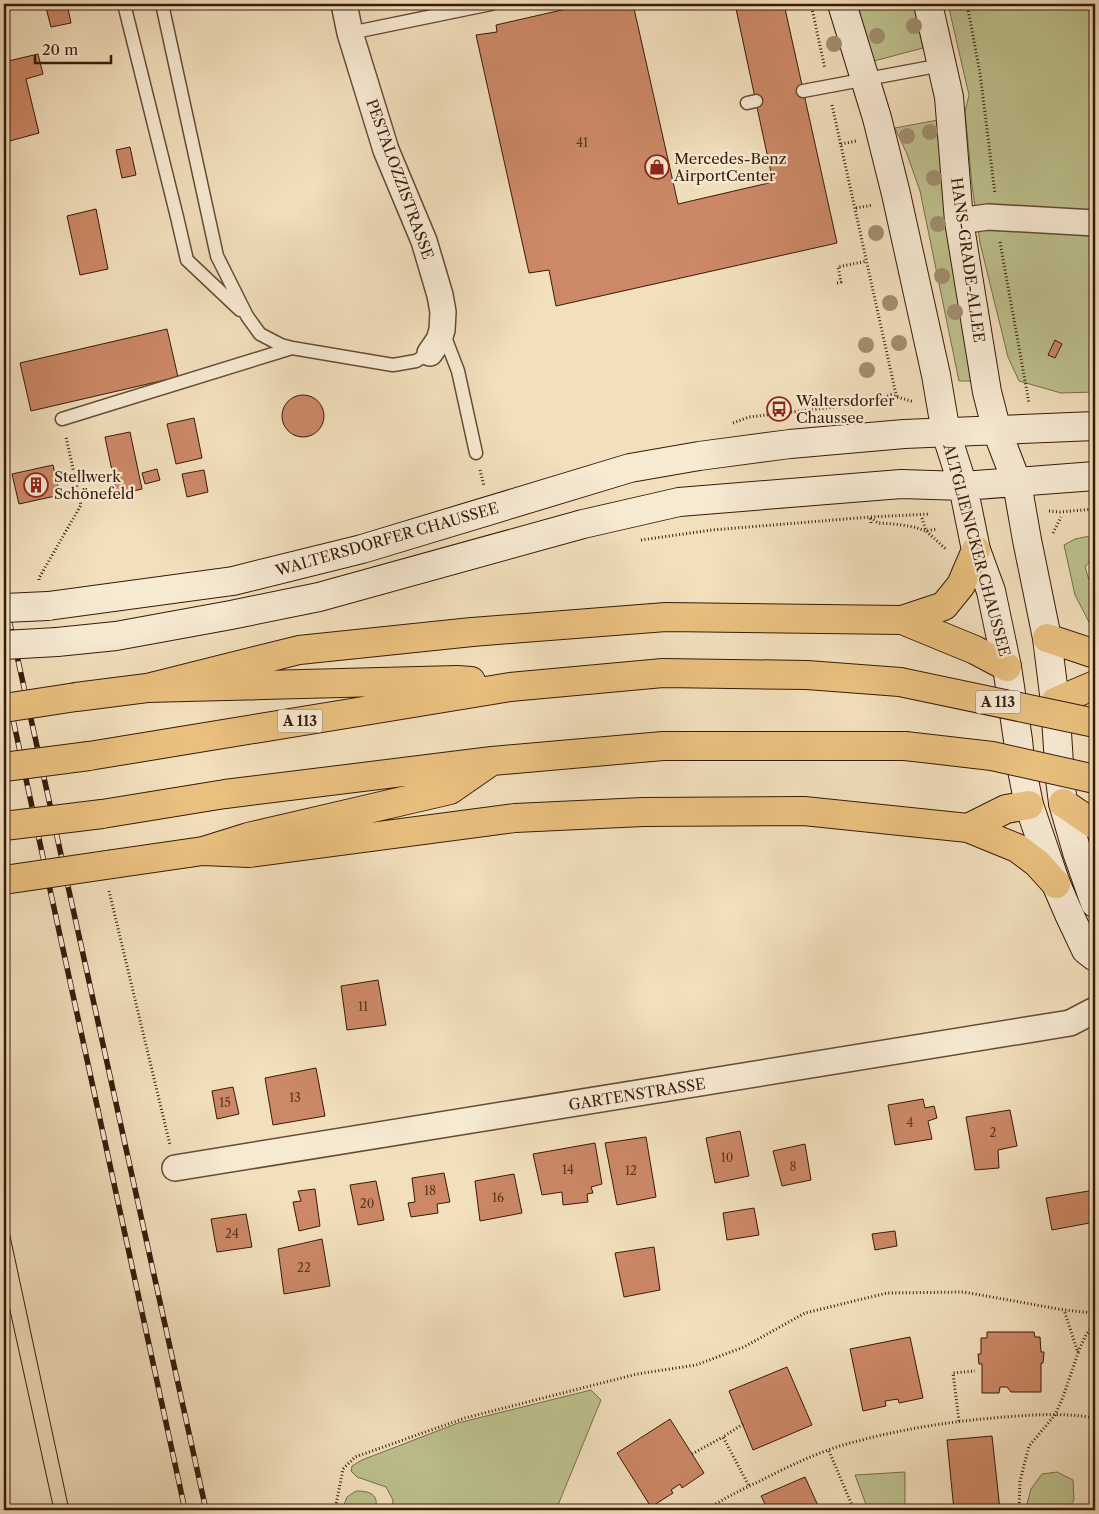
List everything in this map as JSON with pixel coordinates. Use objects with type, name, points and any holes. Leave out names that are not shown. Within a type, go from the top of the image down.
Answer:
[{"type":"highway","points":[[147,688],[299,650],[472,632],[666,617],[902,620],[944,606],[961,585],[964,553]]},
{"type":"highway","points":[[902,620],[975,650],[1007,667]]},
{"type":"highway","points":[[1047,638],[1095,654]]},
{"type":"highway","name":"A 113","points":[[4,767],[89,756],[510,687],[663,673],[807,674],[900,682],[1095,723]]},
{"type":"highway","points":[[4,708],[147,688],[457,680],[510,687]]},
{"type":"highway","points":[[1055,702],[1095,685]]},
{"type":"highway","points":[[4,826],[102,814],[225,794],[492,761],[663,746],[905,746],[982,755],[1095,779]]},
{"type":"highway","points":[[4,880],[203,851],[248,837],[450,790],[492,761]]},
{"type":"highway","points":[[968,828],[1006,809],[1050,794],[1095,825]]},
{"type":"highway","points":[[203,851],[249,853],[515,818],[643,812],[804,811],[968,828],[1017,848],[1037,863],[1056,884]]},
{"type":"main road","points":[[842,4],[877,118],[896,194],[936,375],[946,433]]},
{"type":"main road","name":"HANS-GRADE-ALLEE","points":[[928,4],[949,97],[959,221],[988,392],[997,432],[1017,483]]},
{"type":"main road","name":"WALTERSDORFER CHAUSSEE","points":[[4,608],[48,606],[233,582],[362,549],[630,468],[699,456],[790,444],[904,434],[997,432],[1095,426]]},
{"type":"main road","name":"ALTGLIENICKER CHAUSSEE","points":[[946,433],[963,486],[964,553],[991,591],[1007,667],[1019,750],[1050,794],[1076,852],[1095,903]]},
{"type":"main road","points":[[4,645],[116,636],[319,597],[583,524],[679,502],[892,485],[963,486],[1095,476]]},
{"type":"main road","name":"ALTGLIENICKER CHAUSSEE","points":[[1017,483],[1047,638],[1055,702],[1050,794],[1056,884],[1086,950],[1095,957]]},
{"type":"main road","name":"ALTGLIENICKER CHAUSSEE","points":[[1007,667],[1032,682],[1055,702]]},
{"type":"main road","points":[[1019,750],[1055,702]]},
{"type":"street","name":"PESTALOZZISTRASSE","points":[[344,4],[350,32],[386,150],[424,241],[440,295],[443,312],[442,330],[439,340],[430,353]]},
{"type":"street","points":[[959,221],[988,217],[1095,223]]},
{"type":"street","name":"GARTENSTRASSE","points":[[175,1168],[1070,1023],[1095,1010]]},
{"type":"lane","points":[[124,4],[187,260],[247,316]]},
{"type":"lane","points":[[162,4],[216,256],[247,316],[260,334],[281,345],[292,348],[393,365],[416,361],[430,353]]},
{"type":"lane","points":[[350,32],[491,4]]},
{"type":"lane","points":[[803,92],[942,65]]},
{"type":"lane","points":[[442,330],[458,371],[476,453]]},
{"type":"lane","points":[[62,419],[292,348]]},
{"type":"path","points":[[811,4],[897,400]]},
{"type":"path","points":[[841,144],[862,140]]},
{"type":"path","points":[[856,208],[876,204]]},
{"type":"path","points":[[837,283],[841,282],[838,267],[867,261]]},
{"type":"path","points":[[1066,511],[1095,509]]},
{"type":"path","points":[[632,542],[712,530],[915,515]]},
{"type":"path","points":[[870,518],[878,523],[914,527],[926,531],[939,541],[964,553]]},
{"type":"path","points":[[870,518],[871,523]]},
{"type":"path","points":[[922,518],[926,531]]},
{"type":"path","points":[[926,531],[936,529]]},
{"type":"path","points":[[148,1056],[175,1168]]},
{"type":"path","points":[[336,1510],[343,1469],[355,1457],[465,1418],[637,1374],[696,1365],[744,1347],[805,1313],[887,1293],[964,1292],[1064,1310],[1095,1313]]},
{"type":"path","points":[[1064,1310],[1078,1353]]},
{"type":"path","points":[[1019,1510],[1020,1481],[1029,1446],[1055,1415],[1078,1353],[1086,1335],[1095,1323]]},
{"type":"path","points":[[959,1421],[953,1373],[975,1371]]},
{"type":"path","points":[[707,1510],[723,1499],[792,1465],[857,1441],[944,1422],[1025,1415],[1095,1418]]},
{"type":"path","points":[[692,1454],[723,1438],[743,1424]]},
{"type":"path","points":[[723,1438],[749,1486]]},
{"type":"path","points":[[829,1451],[854,1510]]},
{"type":"green space","points":[[858,4],[914,4],[923,48],[874,61],[867,43]]},
{"type":"green space","points":[[948,4],[1095,4],[1095,392],[1061,393],[1019,381],[1008,357],[980,243],[965,112],[969,95]]},
{"type":"green space","points":[[938,120],[973,381],[959,381],[920,191],[907,154],[895,128]]},
{"type":"green space","points":[[1095,535],[1095,555],[1085,567],[1089,580],[1095,585],[1095,628],[1091,626],[1075,595],[1064,545],[1075,539]]},
{"type":"green space","points":[[591,1390],[601,1400],[556,1510],[392,1510],[393,1500],[386,1487],[357,1477],[351,1471],[352,1466],[362,1460],[458,1423]]},
{"type":"green space","points":[[905,1472],[905,1510],[868,1510],[855,1475]]},
{"type":"green space","points":[[1057,1472],[1073,1480],[1074,1500],[1068,1510],[1031,1510],[1027,1504],[1031,1489],[1042,1474]]},
{"type":"green space","points":[[356,1491],[371,1494],[375,1498],[376,1506],[370,1510],[342,1510],[347,1497]]},
{"type":"building","points":[[45,4],[67,4],[71,23],[51,27]]},
{"type":"building","points":[[588,4],[633,4],[678,204],[773,182],[735,4],[784,4],[837,243],[556,306],[549,270],[529,273],[476,35],[497,32],[496,25]]},
{"type":"building","points":[[38,54],[43,74],[26,79],[39,133],[6,142],[4,133],[4,62]]},
{"type":"building","points":[[130,147],[136,175],[122,178],[116,150]]},
{"type":"building","points":[[96,209],[108,269],[80,275],[67,216]]},
{"type":"building","points":[[167,329],[178,377],[31,411],[20,363]]},
{"type":"building","points":[[1055,340],[1062,344],[1055,358],[1048,355]]},
{"type":"building","points":[[303,395],[318,401],[324,416],[318,431],[303,437],[288,431],[282,416],[288,401]]},
{"type":"building","points":[[194,418],[202,458],[176,464],[167,424]]},
{"type":"building","points":[[130,432],[142,489],[117,495],[105,437]]},
{"type":"building","name":"Stellwerk Schönefeld","points":[[53,465],[60,495],[19,504],[12,474]]},
{"type":"building","points":[[157,469],[160,480],[145,484],[142,473]]},
{"type":"building","points":[[204,470],[208,492],[187,497],[182,474]]},
{"type":"building","points":[[378,980],[386,1025],[347,1030],[341,986]]},
{"type":"building","points":[[316,1068],[325,1116],[273,1125],[265,1078]]},
{"type":"building","points":[[233,1087],[239,1114],[217,1119],[212,1091]]},
{"type":"building","points":[[923,1099],[925,1108],[934,1106],[937,1118],[928,1121],[932,1139],[895,1145],[888,1105]]},
{"type":"building","points":[[1010,1110],[1017,1146],[998,1150],[999,1168],[975,1170],[966,1117]]},
{"type":"building","points":[[740,1131],[749,1176],[715,1183],[706,1138]]},
{"type":"building","points":[[646,1137],[656,1197],[617,1205],[605,1143]]},
{"type":"building","points":[[595,1143],[602,1184],[591,1187],[593,1193],[587,1194],[588,1202],[563,1205],[562,1192],[542,1195],[533,1154]]},
{"type":"building","points":[[805,1144],[811,1180],[782,1186],[773,1151]]},
{"type":"building","points":[[444,1173],[450,1202],[437,1204],[438,1213],[411,1217],[408,1203],[415,1202],[412,1178]]},
{"type":"building","points":[[514,1174],[522,1213],[480,1221],[475,1181]]},
{"type":"building","points":[[376,1181],[384,1220],[358,1225],[350,1185]]},
{"type":"building","points":[[315,1189],[320,1226],[299,1231],[293,1202],[301,1201],[298,1191]]},
{"type":"building","points":[[1095,1190],[1095,1222],[1052,1230],[1046,1198]]},
{"type":"building","points":[[754,1208],[759,1235],[727,1240],[723,1213]]},
{"type":"building","points":[[246,1214],[252,1247],[217,1252],[211,1219]]},
{"type":"building","points":[[895,1231],[897,1246],[875,1250],[872,1234]]},
{"type":"building","points":[[322,1239],[330,1286],[284,1294],[278,1249]]},
{"type":"building","points":[[654,1247],[660,1290],[624,1297],[615,1253]]},
{"type":"building","points":[[987,1332],[1034,1332],[1035,1337],[1040,1337],[1041,1352],[1044,1352],[1043,1363],[1041,1363],[1041,1392],[1011,1392],[1007,1387],[1000,1387],[999,1393],[982,1393],[982,1364],[979,1364],[978,1354],[981,1354],[981,1338],[987,1338]]},
{"type":"building","points":[[910,1337],[923,1398],[899,1403],[898,1399],[885,1401],[886,1406],[863,1411],[850,1349]]},
{"type":"building","points":[[787,1367],[812,1425],[753,1450],[729,1391]]},
{"type":"building","points":[[670,1419],[704,1473],[682,1488],[680,1484],[671,1490],[673,1493],[651,1507],[617,1453]]},
{"type":"building","points":[[992,1436],[1000,1510],[954,1510],[947,1440]]},
{"type":"building","points":[[805,1477],[820,1510],[768,1510],[761,1496]]},
{"type":"tram line","points":[[4,1208],[69,1510]]},
{"type":"tram line","points":[[4,1283],[54,1510]]},
{"type":"railway","points":[[4,597],[206,1510]]},
{"type":"railway","points":[[4,678],[185,1510]]},
{"type":"place","name":"Mercedes-Benz AirportCenter","points":[[657,167]]},
{"type":"place","name":"Waltersdorfer Chaussee","points":[[779,409]]},
{"type":"place","name":"Stellwerk Schönefeld","points":[[36,485]]}]
